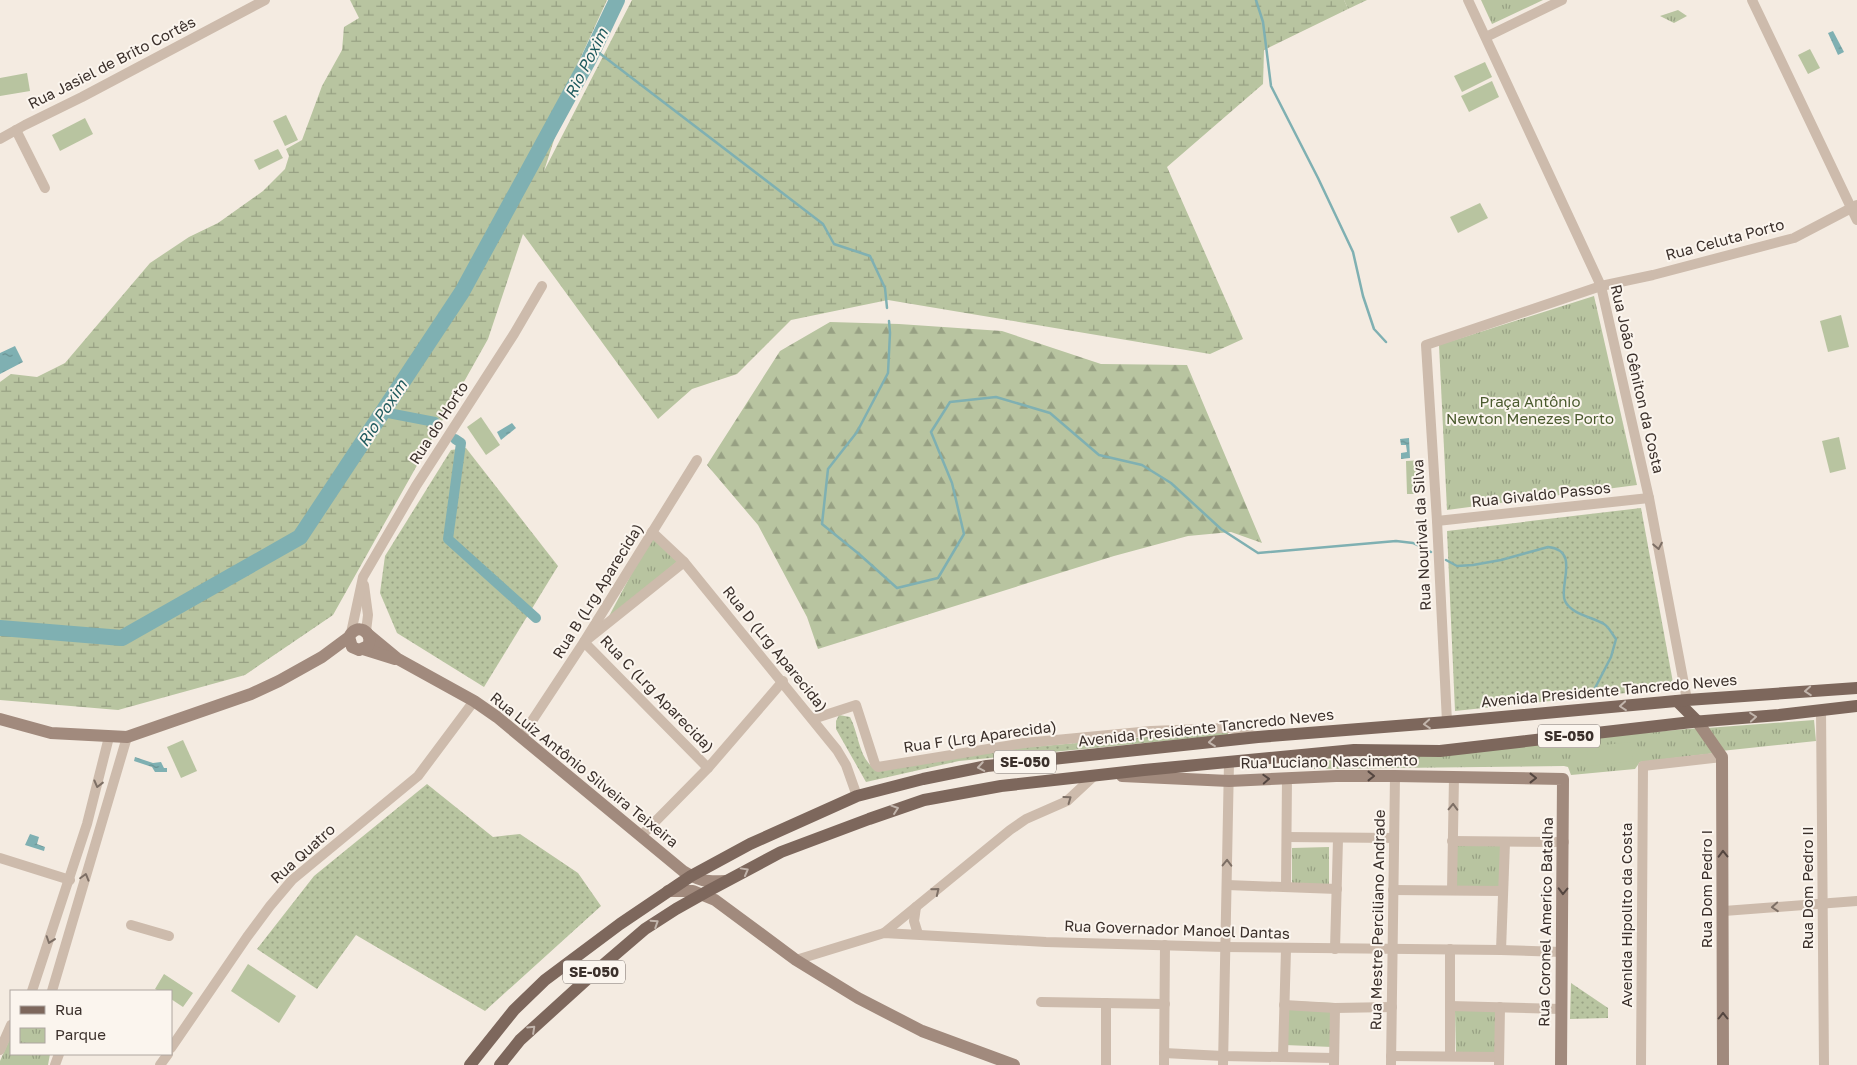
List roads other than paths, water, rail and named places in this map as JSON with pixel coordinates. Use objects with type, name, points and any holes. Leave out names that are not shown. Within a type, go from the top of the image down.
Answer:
[{"type":"main road","name":"Avenida Presidente Tancredo Neves","points":[[470,1065],[514,1010],[545,980],[620,924],[691,876],[750,844],[857,796],[987,766],[1258,737],[1682,700],[1857,688]]},
{"type":"main road","points":[[1682,700],[1701,721]]},
{"type":"main road","name":"SE-050","points":[[500,1065],[520,1040],[596,970],[645,929],[702,894],[780,852],[869,818],[924,800],[1001,786],[1095,775],[1354,750],[1440,751],[1701,721],[1857,706]]},
{"type":"street","name":"Rua Jasiel de Brito Cortês","points":[[0,139],[265,0]]},
{"type":"street","name":"Rua João Gêniton da Costa","points":[[1468,0],[1601,286],[1649,498],[1682,700]]},
{"type":"street","points":[[1486,37],[1562,0]]},
{"type":"street","points":[[1752,0],[1854,206],[1857,220]]},
{"type":"street","points":[[16,130],[45,188]]},
{"type":"street","name":"Rua Celuta Porto","points":[[1426,345],[1601,286],[1653,275],[1788,240],[1854,206]]},
{"type":"street","name":"Rua do Horto","points":[[350,635],[363,577],[416,486],[514,334],[542,286]]},
{"type":"street","name":"Rua Nourival da Silva","points":[[1426,345],[1447,722]]},
{"type":"street","name":"Rua B (Lrg Aparecida)","points":[[522,736],[584,642],[697,460]]},
{"type":"street","name":"Rua Givaldo Passos","points":[[1437,521],[1649,498]]},
{"type":"street","name":"Rua D (Lrg Aparecida)","points":[[652,532],[684,562],[842,756],[857,796]]},
{"type":"street","points":[[584,642],[684,562]]},
{"type":"street","points":[[322,657],[368,646],[370,641],[363,577]]},
{"type":"street","points":[[0,719],[51,733],[127,737],[251,694],[279,681],[322,657],[355,629],[361,629],[368,633],[398,659]]},
{"type":"street","points":[[350,635],[349,642],[360,649],[398,659]]},
{"type":"street","name":"Rua C (Lrg Aparecida)","points":[[584,642],[708,768]]},
{"type":"street","name":"Rua Luiz Antônio Silveira Teixeira","points":[[398,659],[474,701],[522,736],[671,862],[691,876],[703,881],[725,882]]},
{"type":"street","points":[[641,836],[708,768],[782,681]]},
{"type":"street","name":"Rua Quatro","points":[[172,1047],[281,892],[292,880],[418,776],[474,701]]},
{"type":"street","name":"Rua F (Lrg Aparecida)","points":[[813,719],[856,705],[875,764],[878,767],[1024,743],[1151,731],[1231,728],[1258,737]]},
{"type":"street","name":"Rua Dom Pedro II","points":[[1822,710],[1824,1065]]},
{"type":"street","points":[[1701,721],[1722,757]]},
{"type":"street","points":[[32,990],[88,824],[109,737]]},
{"type":"street","points":[[52,990],[127,737]]},
{"type":"street","name":"Avenida Hipolito da Costa","points":[[1641,1065],[1643,766],[1722,757]]},
{"type":"street","name":"Rua Dom Pedro I","points":[[1722,757],[1724,910],[1723,1065]]},
{"type":"street","points":[[1223,1061],[1229,762]]},
{"type":"street","points":[[884,933],[1010,830],[1026,819],[1068,801],[1095,775]]},
{"type":"street","name":"Rua Luciano Nascimento","points":[[1095,775],[1229,781],[1395,776],[1563,779]]},
{"type":"street","name":"Rua Mestre Perciliano Andrade","points":[[1391,1061],[1395,776]]},
{"type":"street","points":[[1452,890],[1454,777]]},
{"type":"street","points":[[1286,887],[1287,778]]},
{"type":"street","name":"Rua Coronel Americo Batalha","points":[[1561,1065],[1563,779]]},
{"type":"street","points":[[88,824],[100,827]]},
{"type":"street","points":[[1287,838],[1394,838]]},
{"type":"street","points":[[1335,949],[1338,839]]},
{"type":"street","points":[[1452,841],[1564,842]]},
{"type":"street","points":[[1501,950],[1505,842]]},
{"type":"street","points":[[0,858],[70,880]]},
{"type":"street","points":[[1227,885],[1337,889]]},
{"type":"street","points":[[1393,890],[1503,891]]},
{"type":"street","points":[[668,891],[702,894],[715,900],[796,960],[858,998],[922,1031],[1014,1065]]},
{"type":"street","points":[[1724,910],[1857,901]]},
{"type":"street","points":[[916,907],[913,918],[918,934]]},
{"type":"street","points":[[131,925],[169,936]]},
{"type":"street","name":"Rua Governador Manoel Dantas","points":[[796,960],[884,933],[1046,942],[1286,949],[1450,949],[1562,952]]},
{"type":"street","points":[[1164,1065],[1165,945]]},
{"type":"street","points":[[1283,1057],[1286,949]]},
{"type":"street","points":[[1450,949],[1450,1056]]},
{"type":"street","points":[[1041,1002],[1165,1004]]},
{"type":"street","points":[[1106,1003],[1106,1065]]},
{"type":"street","points":[[1284,1005],[1335,1008],[1392,1007]]},
{"type":"street","points":[[1450,1006],[1561,1009]]},
{"type":"street","points":[[1391,1061],[1450,1056],[1499,1061],[1500,1007]]},
{"type":"street","points":[[1164,1054],[1223,1061],[1283,1057],[1334,1062],[1335,1008]]},
{"type":"street","points":[[0,1050],[10,1026]]},
{"type":"water","points":[[1833,31],[1844,52],[1838,55],[1828,33]]},
{"type":"water","points":[[15,346],[23,362],[0,374],[0,353]]},
{"type":"water","points":[[512,423],[516,428],[501,440],[497,432]]},
{"type":"water","points":[[1409,438],[1410,458],[1401,459],[1401,453],[1407,452],[1406,445],[1401,445],[1400,439]]},
{"type":"water","points":[[135,757],[153,763],[161,762],[164,768],[167,768],[167,772],[155,772],[152,767],[134,761]]},
{"type":"water","points":[[30,834],[39,837],[37,844],[45,847],[44,851],[25,845]]},
{"type":"waterway","name":"Rio Poxim","points":[[0,628],[122,638],[300,537],[462,292],[589,59],[617,0]]},
{"type":"waterway","points":[[1256,0],[1263,22],[1271,86],[1353,252],[1363,296],[1374,329],[1386,342]]},
{"type":"waterway","points":[[594,49],[823,224],[834,244],[870,256],[885,288],[887,308]]},
{"type":"waterway","points":[[889,321],[888,373],[857,432],[828,469],[822,524],[897,588],[938,578],[964,534],[952,483],[931,432],[950,402],[996,397],[1050,413],[1099,455],[1142,465],[1171,483],[1221,529],[1258,553],[1396,541],[1413,543],[1431,552]]},
{"type":"waterway","points":[[383,412],[435,422]]},
{"type":"waterway","points":[[455,439],[461,443],[448,539],[536,618]]},
{"type":"waterway","points":[[1446,560],[1457,566],[1473,565],[1501,560],[1548,547],[1558,550],[1564,555],[1566,562],[1565,601],[1577,612],[1606,625],[1616,639],[1611,657],[1593,692]]},
{"type":"park label","name":"Praça Antônio Newton Menezes Porto","points":[[1530,410]]}]
